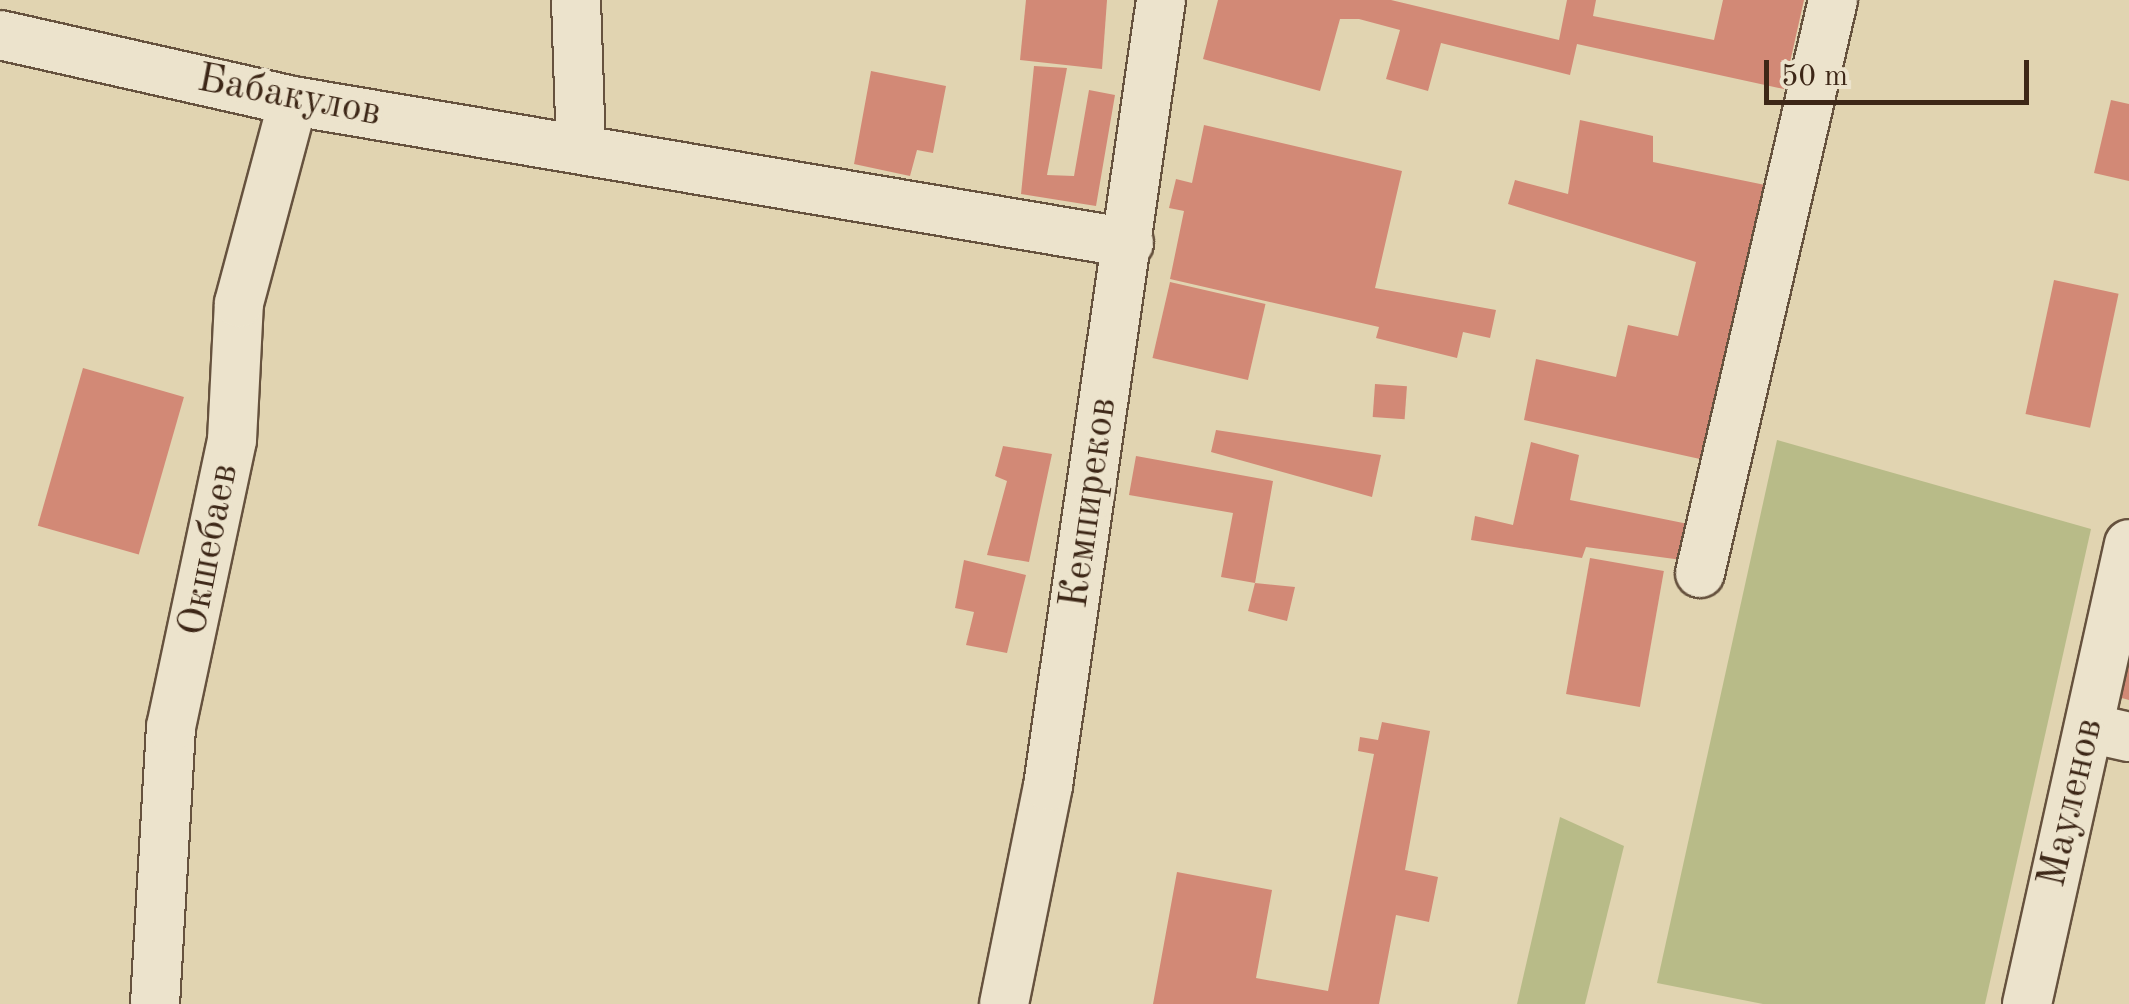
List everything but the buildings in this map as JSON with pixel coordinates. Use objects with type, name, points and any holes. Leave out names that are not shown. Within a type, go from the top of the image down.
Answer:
[{"type":"street","points":[[576,0],[581,148]]},
{"type":"street","name":"Кемпиреков","points":[[1004,1004],[1048,786],[1161,0]]},
{"type":"street","points":[[1700,573],[1833,0]]},
{"type":"street","name":"Бабакулов","points":[[0,35],[293,101],[1129,242]]},
{"type":"street","name":"Окшебаев","points":[[156,1004],[171,727],[232,440],[239,302],[293,101]]},
{"type":"street","name":"Мауленов","points":[[2027,1004],[2109,732],[2129,544]]},
{"type":"green space","points":[[1777,440],[2091,529],[1985,1004],[1763,1004],[1657,983]]},
{"type":"green space","points":[[1560,817],[1624,846],[1585,1004],[1517,1004]]}]
